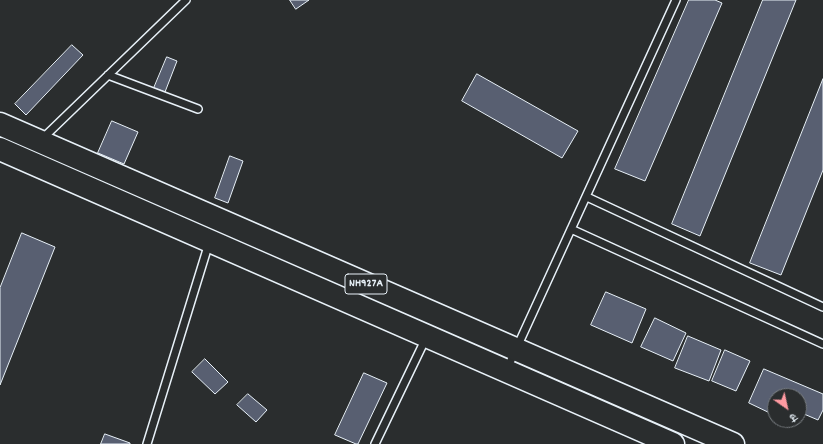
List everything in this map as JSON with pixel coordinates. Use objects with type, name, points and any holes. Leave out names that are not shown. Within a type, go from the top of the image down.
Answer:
[{"type":"highway","name":"NH927A","points":[[0,124],[733,444]]},
{"type":"highway","name":"NH927A","points":[[0,149],[673,444]]},
{"type":"lane","points":[[39,142],[186,0]]},
{"type":"lane","points":[[506,372],[571,229],[587,198],[676,0]]},
{"type":"lane","points":[[108,75],[198,109]]},
{"type":"lane","points":[[587,198],[823,307]]},
{"type":"lane","points":[[571,229],[823,344]]},
{"type":"lane","points":[[147,444],[210,241]]},
{"type":"lane","points":[[375,444],[427,336]]},
{"type":"building","points":[[290,0],[309,0],[296,9]]},
{"type":"building","points":[[689,0],[715,0],[722,3],[645,181],[615,169]]},
{"type":"building","points":[[763,0],[796,0],[700,236],[672,224]]},
{"type":"building","points":[[72,45],[83,55],[26,115],[15,104]]},
{"type":"building","points":[[167,57],[177,61],[165,92],[154,88]]},
{"type":"building","points":[[477,74],[578,131],[562,158],[462,101]]},
{"type":"building","points":[[823,79],[823,170],[781,275],[750,263]]},
{"type":"building","points":[[112,121],[138,132],[124,164],[98,153]]},
{"type":"building","points":[[230,156],[243,161],[228,203],[215,198]]},
{"type":"building","points":[[22,233],[55,247],[0,385],[0,288]]},
{"type":"building","points":[[606,292],[646,309],[632,343],[591,325]]},
{"type":"building","points":[[655,318],[686,333],[673,361],[641,347]]},
{"type":"building","points":[[688,336],[721,350],[709,381],[675,368]]},
{"type":"building","points":[[725,350],[750,361],[736,391],[712,381]]},
{"type":"building","points":[[205,359],[228,382],[215,394],[192,372]]},
{"type":"building","points":[[764,369],[823,394],[823,410],[818,420],[807,415],[807,388],[767,388],[767,412],[749,403]]},
{"type":"building","points":[[364,373],[387,383],[358,444],[356,444],[335,435]]},
{"type":"building","points":[[248,394],[267,410],[256,422],[237,405]]},
{"type":"building","points":[[105,434],[130,443],[130,444],[101,444]]}]
